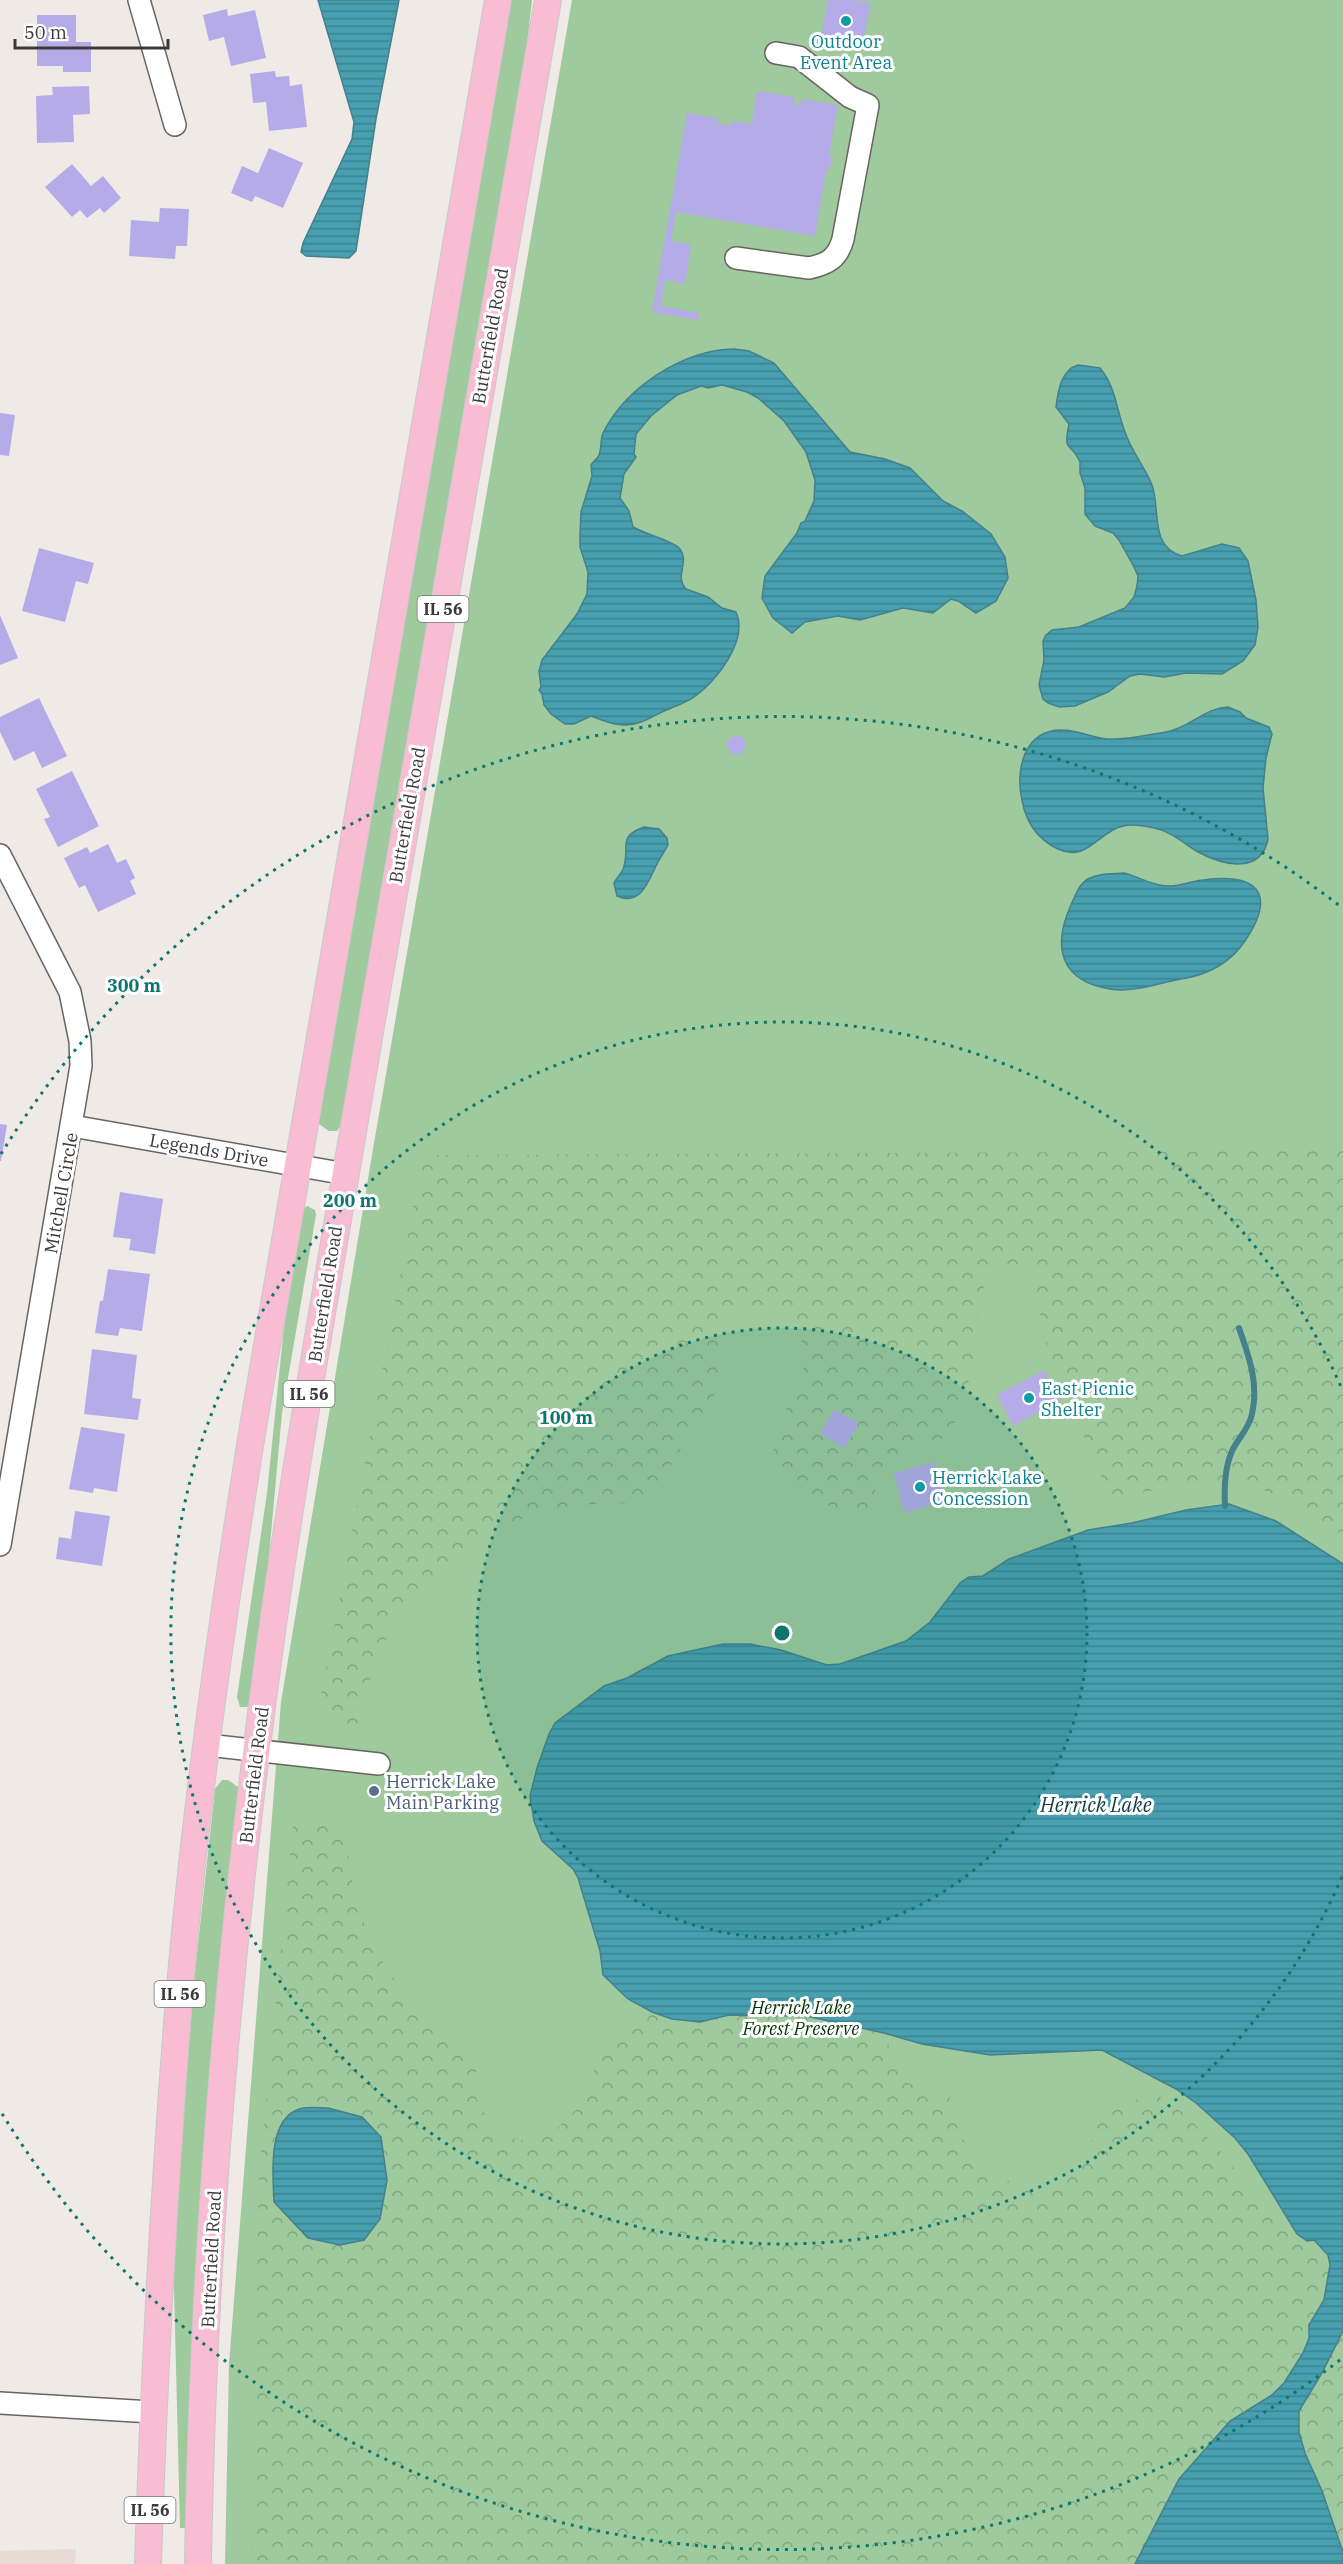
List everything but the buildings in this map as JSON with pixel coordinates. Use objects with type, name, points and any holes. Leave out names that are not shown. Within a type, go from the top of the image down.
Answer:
[{"type":"main road","name":"IL 56","points":[[148,2564],[152,2412],[161,2244],[179,1996],[207,1745],[238,1517],[498,0]]},
{"type":"main road","name":"Butterfield Road","points":[[198,2564],[202,2421],[213,2215],[236,1931],[257,1752],[293,1493],[548,0]]},
{"type":"street","points":[[139,0],[175,125]]},
{"type":"street","points":[[736,258],[809,268],[820,266],[835,258],[843,239],[867,105],[850,97],[799,57],[776,53]]},
{"type":"street","name":"Mitchell Circle","points":[[0,855],[70,992],[80,1041],[81,1066],[1,1534]]},
{"type":"street","name":"Legends Drive","points":[[72,1126],[346,1174]]},
{"type":"street","points":[[207,1745],[379,1764]]},
{"type":"street","points":[[0,2403],[152,2412]]},
{"type":"shaded area","points":[[76,2549],[75,2564],[0,2564],[0,2551]]},
{"type":"green space","points":[[510,0],[532,0],[525,63],[343,1122],[337,1131],[329,1131],[319,1124],[318,1118]]},
{"type":"green space","name":"Herrick Lake Forest Preserve","points":[[572,0],[1343,0],[1343,2564],[225,2564],[229,2364],[281,1702],[372,1155]]},
{"type":"green space","points":[[1343,1151],[1343,1535],[1290,1502],[1251,1484],[1160,1490],[1109,1497],[1044,1338],[1031,1264],[1000,1264],[981,1291],[970,1378],[950,1435],[882,1467],[869,1510],[836,1510],[790,1482],[772,1445],[807,1358],[794,1316],[718,1306],[722,1382],[647,1504],[590,1504],[539,1513],[491,1533],[467,1548],[419,1591],[392,1628],[369,1683],[357,1729],[318,1712],[423,1155]]},
{"type":"green space","points":[[307,1206],[315,1210],[316,1215],[282,1413],[264,1611],[251,1703],[247,1707],[240,1707],[237,1697],[267,1493],[287,1297],[302,1210]]},
{"type":"green space","points":[[222,1780],[228,1780],[238,1787],[239,1793],[188,2528],[180,2528],[173,2247],[194,1981],[215,1789]]},
{"type":"green space","name":"Herrick Lake Forest Preserve","points":[[318,1818],[346,1831],[350,1869],[358,1903],[368,1933],[382,1961],[422,2011],[479,2056],[473,2091],[482,2110],[500,2135],[524,2141],[550,2135],[576,2110],[600,2058],[629,2027],[652,2012],[672,2019],[715,2019],[728,2015],[754,2013],[806,2016],[884,2033],[902,2081],[928,2090],[948,2092],[961,2136],[984,2170],[1029,2190],[1064,2185],[1086,2158],[1101,2115],[1128,2101],[1159,2096],[1187,2116],[1229,2160],[1252,2199],[1297,2234],[1314,2240],[1328,2255],[1330,2265],[1324,2300],[1309,2325],[1309,2338],[1303,2353],[1284,2383],[1272,2395],[1230,2421],[1179,2479],[1135,2564],[252,2564],[259,2174],[293,1826]]},
{"type":"green space","points":[[1343,2331],[1343,2552],[1305,2453],[1299,2432],[1299,2411],[1322,2373]]},
{"type":"water","points":[[318,0],[399,0],[376,119],[356,251],[349,258],[306,256],[301,252],[303,243],[352,139],[354,122]]},
{"type":"water","points":[[734,349],[749,351],[774,363],[850,452],[885,459],[910,468],[943,501],[962,511],[991,534],[1005,557],[1008,578],[996,601],[976,613],[951,599],[933,613],[903,608],[860,620],[838,616],[805,622],[792,633],[773,618],[762,598],[765,576],[797,533],[801,523],[805,521],[814,501],[815,480],[806,452],[784,421],[758,398],[747,392],[722,385],[708,388],[701,386],[677,395],[651,416],[636,434],[634,454],[636,457],[624,474],[620,498],[629,511],[633,527],[672,543],[680,549],[683,554],[681,579],[686,589],[708,597],[722,608],[736,612],[739,623],[734,647],[712,681],[685,702],[632,725],[613,724],[591,716],[574,724],[565,724],[551,714],[544,705],[539,690],[541,687],[539,671],[542,660],[577,614],[587,594],[588,572],[580,547],[581,512],[592,476],[591,465],[598,458],[603,433],[613,416],[626,401],[658,374],[695,356]]},
{"type":"water","points":[[1078,365],[1100,368],[1113,391],[1128,439],[1152,485],[1160,536],[1165,545],[1182,556],[1222,544],[1239,548],[1248,561],[1256,600],[1258,627],[1255,645],[1243,661],[1222,674],[1130,676],[1108,692],[1075,706],[1059,707],[1043,699],[1039,685],[1044,660],[1043,641],[1046,635],[1052,630],[1079,627],[1125,608],[1134,597],[1138,576],[1119,540],[1113,533],[1095,526],[1085,514],[1085,488],[1080,473],[1080,462],[1067,444],[1069,424],[1056,407],[1059,388],[1064,376]]},
{"type":"water","points":[[1228,707],[1240,712],[1246,718],[1269,727],[1272,734],[1266,758],[1263,788],[1268,839],[1264,850],[1257,858],[1239,864],[1218,861],[1198,852],[1164,831],[1136,825],[1115,829],[1085,849],[1068,852],[1058,849],[1038,835],[1026,816],[1020,776],[1025,753],[1039,736],[1050,731],[1063,730],[1107,739],[1136,737],[1175,730],[1212,711]]},
{"type":"water","points":[[644,827],[659,829],[667,838],[668,845],[639,895],[633,898],[617,896],[614,883],[623,868],[627,838]]},
{"type":"water","points":[[1124,873],[1167,886],[1203,880],[1237,880],[1248,883],[1256,889],[1260,898],[1260,910],[1245,941],[1218,967],[1191,977],[1137,989],[1119,990],[1093,985],[1071,970],[1065,960],[1062,935],[1065,920],[1076,894],[1085,881],[1101,875]]},
{"type":"water","name":"Herrick Lake","points":[[1229,1504],[1276,1521],[1343,1564],[1343,2331],[1322,2373],[1299,2411],[1299,2432],[1343,2552],[1343,2564],[1135,2564],[1179,2479],[1230,2421],[1272,2395],[1284,2383],[1303,2353],[1309,2338],[1309,2325],[1324,2300],[1330,2265],[1328,2255],[1314,2240],[1307,2241],[1297,2234],[1248,2154],[1235,2138],[1196,2103],[1176,2089],[1102,2050],[990,2055],[922,2044],[806,2016],[729,2015],[700,2022],[672,2019],[652,2012],[628,1999],[603,1975],[600,1951],[578,1878],[573,1869],[542,1841],[534,1821],[530,1796],[537,1768],[555,1723],[604,1686],[627,1678],[668,1656],[723,1644],[750,1644],[781,1650],[827,1665],[840,1664],[906,1641],[930,1622],[960,1583],[969,1577],[983,1576],[1009,1559],[1088,1530],[1132,1523],[1186,1510]]},
{"type":"water","points":[[328,2108],[362,2117],[381,2137],[387,2180],[380,2219],[364,2240],[340,2245],[308,2238],[274,2202],[274,2150],[281,2124],[299,2109]]},
{"type":"waterway","points":[[1225,1506],[1225,1478],[1228,1464],[1234,1446],[1248,1424],[1254,1403],[1252,1370],[1239,1328]]},
{"type":"place","name":"Outdoor Event Area","points":[[846,21]]},
{"type":"place","name":"East Picnic Shelter","points":[[1029,1398]]},
{"type":"place","name":"Herrick Lake Concession","points":[[920,1487]]},
{"type":"place","name":"Herrick Lake Main Parking","points":[[374,1791]]}]
